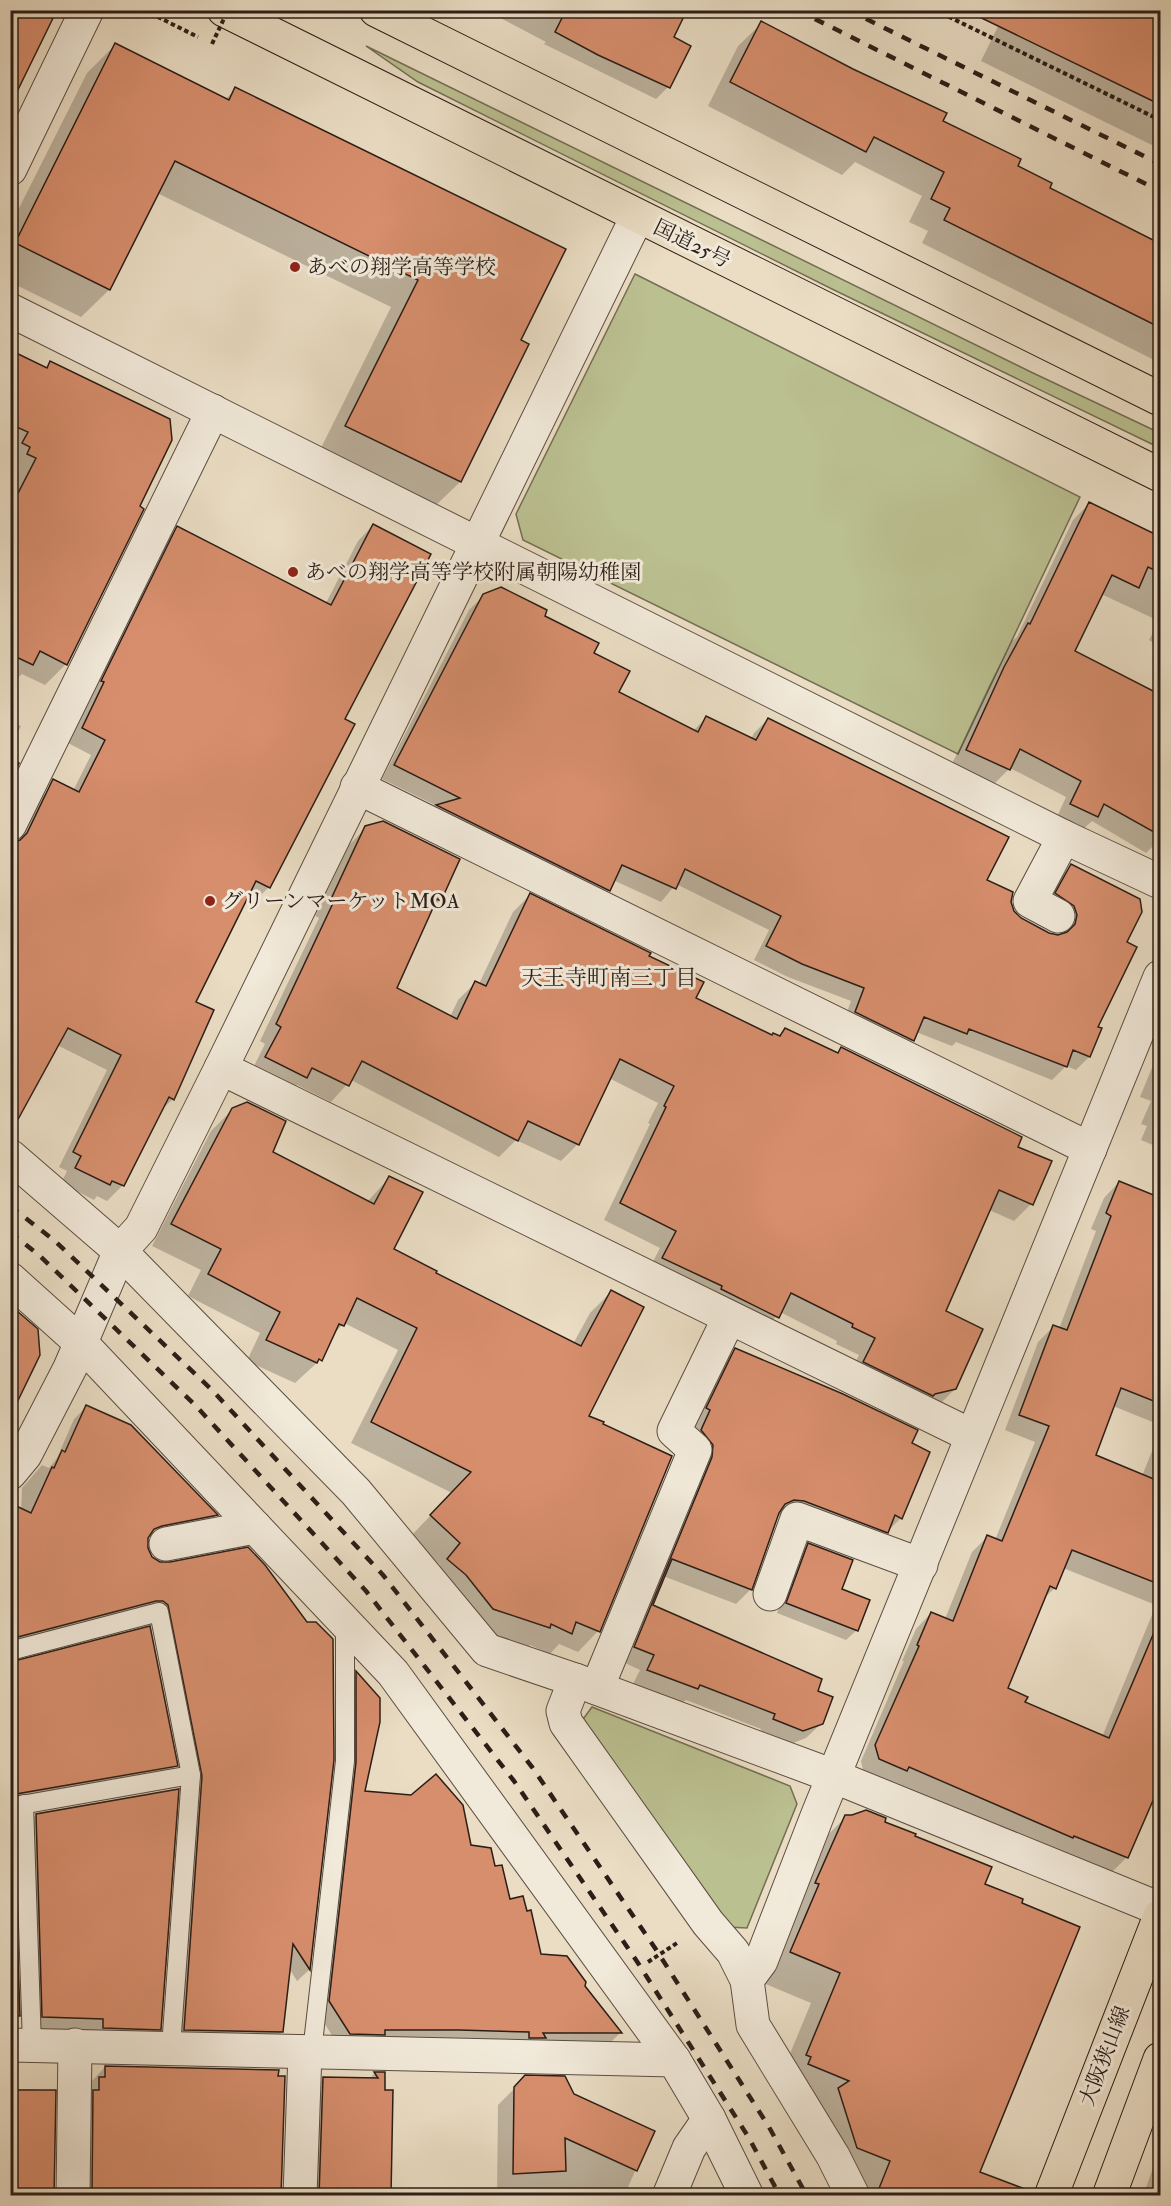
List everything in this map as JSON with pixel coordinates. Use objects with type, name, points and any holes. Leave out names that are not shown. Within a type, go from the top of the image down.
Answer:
[{"type":"main road","name":"国道25号","points":[[226,10],[636,217],[1161,476]]},
{"type":"main road","points":[[376,10],[1161,399]]},
{"type":"main road","name":"大阪狭山線","points":[[1051,2196],[1161,1916]]},
{"type":"main road","points":[[1109,2196],[1161,2059]]},
{"type":"street","points":[[10,169],[87,10]]},
{"type":"street","points":[[10,1473],[26,1455],[81,1343],[120,1251],[141,1228],[221,1068],[636,217]]},
{"type":"street","points":[[10,310],[1064,837],[1161,882]]},
{"type":"street","points":[[10,824],[213,411]]},
{"type":"street","points":[[357,787],[1090,1149]]},
{"type":"street","points":[[1058,916],[1030,901],[1064,837]]},
{"type":"street","points":[[747,1980],[761,1961],[833,1776],[1161,977]]},
{"type":"street","points":[[221,1068],[972,1436]]},
{"type":"street","points":[[10,1156],[120,1251],[356,1492],[487,1650],[586,1684],[833,1776],[1161,1909]]},
{"type":"street","points":[[10,1279],[81,1343],[393,1673],[674,2060],[709,2118],[747,2196]]},
{"type":"street","points":[[729,1318],[674,1431],[695,1450],[586,1684],[563,1711],[566,1723],[708,1923],[733,1952],[747,1980],[753,2025],[833,2156],[853,2196]]},
{"type":"street","points":[[770,1594],[797,1519],[921,1565]]},
{"type":"street","points":[[166,1544],[255,1527]]},
{"type":"street","points":[[21,2045],[674,2060]]},
{"type":"street","points":[[73,2196],[75,2045]]},
{"type":"street","points":[[300,2196],[308,2052]]},
{"type":"street","points":[[669,2196],[688,2148],[709,2118]]},
{"type":"lane","points":[[10,1651],[159,1612],[190,1775],[171,2047]]},
{"type":"lane","points":[[308,2052],[345,1761],[345,1621]]},
{"type":"lane","points":[[21,2045],[17,1806],[190,1775]]},
{"type":"path","points":[[139,17],[143,10],[212,44],[226,10]]},
{"type":"path","points":[[935,10],[1161,120]]},
{"type":"path","points":[[623,1992],[632,1973],[708,1923]]},
{"type":"green space","points":[[366,46],[1160,433],[1160,448],[834,290],[418,82]]},
{"type":"green space","points":[[635,274],[1080,497],[958,754],[523,540],[516,514]]},
{"type":"green space","points":[[592,1707],[790,1786],[797,1804],[747,1928],[726,1927],[578,1726]]},
{"type":"building","points":[[10,10],[57,10],[10,106]]},
{"type":"building","points":[[566,10],[687,10],[674,37],[691,46],[670,88],[598,55],[555,32]]},
{"type":"building","points":[[965,10],[1161,10],[1161,105]]},
{"type":"building","points":[[761,21],[853,69],[947,113],[943,121],[1021,159],[1018,166],[1052,183],[1050,188],[1161,244],[1161,328],[944,220],[950,208],[931,199],[944,172],[874,137],[866,152],[730,82]]},
{"type":"building","points":[[115,43],[229,100],[235,87],[566,249],[521,340],[529,344],[461,482],[345,426],[418,280],[175,161],[110,290],[15,243]]},
{"type":"building","points":[[10,350],[47,368],[50,361],[170,419],[172,440],[140,506],[144,509],[67,665],[40,651],[33,665],[10,654],[10,509],[36,458],[27,454],[30,447],[22,443],[28,432],[10,424]]},
{"type":"building","points":[[1089,502],[1161,537],[1161,573],[1148,567],[1139,588],[1112,575],[1075,651],[1161,695],[1161,836],[1104,804],[1098,817],[1070,804],[1081,781],[1020,749],[1010,770],[966,750],[1004,667],[1028,623],[1030,624]]},
{"type":"building","points":[[373,524],[431,554],[345,719],[355,724],[270,888],[256,881],[196,1002],[214,1010],[174,1100],[169,1097],[124,1186],[112,1181],[110,1185],[75,1168],[81,1156],[73,1152],[121,1055],[68,1028],[10,1134],[10,843],[20,840],[27,833],[53,779],[79,792],[105,740],[82,728],[104,682],[101,681],[177,526],[331,605]]},
{"type":"building","points":[[501,587],[547,610],[545,616],[599,643],[594,653],[630,671],[619,692],[698,732],[706,716],[756,740],[768,718],[1009,837],[987,880],[1013,892],[1011,902],[1014,911],[1021,918],[1049,933],[1058,935],[1067,932],[1075,924],[1077,915],[1074,906],[1055,893],[1071,864],[1140,899],[1142,912],[1127,942],[1137,947],[1098,1027],[1102,1028],[1090,1057],[1073,1050],[1067,1067],[969,1029],[967,1034],[924,1017],[914,1041],[855,1012],[864,988],[802,964],[766,946],[781,916],[685,869],[676,889],[622,865],[610,891],[436,805],[460,798],[394,765],[483,594]]},
{"type":"building","points":[[10,759],[19,763],[10,780]]},
{"type":"building","points":[[383,821],[460,859],[441,901],[437,899],[397,988],[457,1019],[475,981],[486,986],[530,893],[651,953],[649,956],[704,982],[696,998],[772,1035],[773,1033],[780,1036],[785,1028],[838,1053],[841,1047],[1022,1137],[1018,1147],[1052,1161],[1033,1205],[999,1190],[946,1311],[983,1329],[956,1389],[933,1396],[863,1362],[875,1338],[852,1327],[853,1324],[791,1293],[779,1318],[721,1289],[722,1286],[662,1258],[676,1231],[620,1203],[674,1086],[620,1059],[579,1145],[528,1121],[518,1141],[362,1061],[349,1086],[312,1068],[307,1078],[265,1057],[281,1027],[276,1024],[334,901],[331,899],[365,826]]},
{"type":"building","points":[[247,1102],[286,1121],[273,1152],[374,1204],[389,1176],[423,1192],[394,1249],[437,1271],[436,1273],[581,1346],[611,1290],[644,1307],[589,1416],[672,1456],[600,1632],[576,1622],[572,1634],[551,1624],[550,1628],[493,1609],[466,1575],[447,1559],[460,1543],[430,1515],[471,1472],[371,1422],[417,1328],[357,1298],[344,1326],[339,1324],[322,1361],[319,1359],[317,1363],[266,1340],[280,1312],[208,1274],[221,1249],[171,1224],[232,1108]]},
{"type":"building","points":[[1119,1181],[1161,1198],[1161,1404],[1121,1388],[1096,1455],[1161,1482],[1161,1585],[1072,1550],[1056,1589],[1050,1586],[1008,1688],[1028,1697],[1025,1702],[1109,1738],[1161,1616],[1161,1782],[1128,1858],[1074,1836],[1073,1838],[909,1767],[907,1771],[879,1759],[875,1745],[919,1646],[917,1645],[931,1612],[953,1621],[987,1535],[1002,1541],[1049,1426],[1019,1415],[1053,1325],[1067,1330],[1111,1216],[1106,1213]]},
{"type":"building","points":[[10,1305],[38,1329],[40,1355],[10,1417]]},
{"type":"building","points":[[735,1348],[843,1394],[918,1430],[912,1443],[930,1452],[902,1519],[895,1515],[888,1533],[804,1501],[794,1500],[785,1504],[779,1513],[752,1590],[672,1559],[653,1605],[822,1679],[818,1691],[833,1697],[823,1724],[803,1731],[773,1719],[775,1714],[700,1685],[698,1689],[647,1670],[654,1655],[634,1647],[712,1457],[713,1445],[701,1430],[710,1410],[706,1408]]},
{"type":"building","points":[[86,1405],[131,1425],[218,1515],[154,1529],[148,1538],[148,1548],[152,1557],[160,1562],[170,1562],[248,1547],[265,1565],[307,1622],[316,1622],[333,1639],[334,1760],[310,1970],[293,1944],[283,2032],[184,2030],[202,1776],[168,1605],[163,1601],[156,1601],[10,1639],[10,1503],[31,1513],[52,1467],[54,1468],[62,1450],[65,1452]]},
{"type":"building","points":[[808,1543],[853,1560],[842,1589],[870,1600],[858,1631],[786,1603]]},
{"type":"building","points":[[150,1626],[178,1766],[10,1795],[10,1662]]},
{"type":"building","points":[[356,1671],[380,1698],[380,1722],[365,1791],[411,1795],[436,1774],[463,1805],[471,1845],[491,1848],[495,1866],[502,1865],[510,1899],[523,1896],[527,1911],[531,1910],[541,1954],[567,1956],[586,1982],[585,1986],[622,2033],[543,2033],[546,2038],[529,2038],[529,2032],[459,2030],[385,2030],[385,2035],[350,2034],[329,2001],[356,1762]]},
{"type":"building","points":[[179,1789],[161,2030],[103,2028],[103,2019],[42,2017],[36,1814]]},
{"type":"building","points":[[866,1810],[886,1818],[885,1822],[916,1834],[915,1836],[992,1867],[985,1884],[1023,1899],[1022,1903],[1080,1927],[980,2172],[1033,2192],[1033,2196],[876,2196],[890,2161],[857,2148],[838,2088],[849,2081],[808,2064],[811,2057],[806,2055],[840,1973],[790,1952],[819,1884],[815,1883],[845,1815]]},
{"type":"building","points":[[10,1818],[13,1818],[20,2016],[10,2016]]},
{"type":"building","points":[[105,2066],[279,2070],[278,2076],[285,2076],[281,2196],[92,2196],[93,2090],[99,2090],[99,2077],[105,2077]]},
{"type":"building","points":[[374,2072],[385,2072],[385,2090],[393,2090],[391,2196],[319,2196],[323,2077],[378,2078]]},
{"type":"building","points":[[525,2075],[565,2076],[574,2094],[655,2131],[637,2171],[565,2138],[566,2171],[513,2174],[514,2087]]},
{"type":"building","points":[[10,2090],[56,2090],[54,2196],[10,2196]]},
{"type":"railway","points":[[797,10],[1160,191]]},
{"type":"railway","points":[[848,10],[1160,164]]},
{"type":"railway","points":[[10,1206],[55,1241],[212,1390],[383,1575],[532,1767],[657,1951],[769,2127],[807,2196]]},
{"type":"railway","points":[[10,1232],[40,1256],[196,1406],[366,1591],[514,1781],[638,1963],[749,2138],[780,2196]]},
{"type":"place","name":"あべの翔学高等学校","points":[[295,267]]},
{"type":"place","name":"あべの翔学高等学校附属朝陽幼稚園","points":[[293,572]]},
{"type":"place","name":"グリーンマーケットMOA","points":[[210,901]]},
{"type":"district","name":"天王寺町南三丁目","points":[[609,978]]}]
